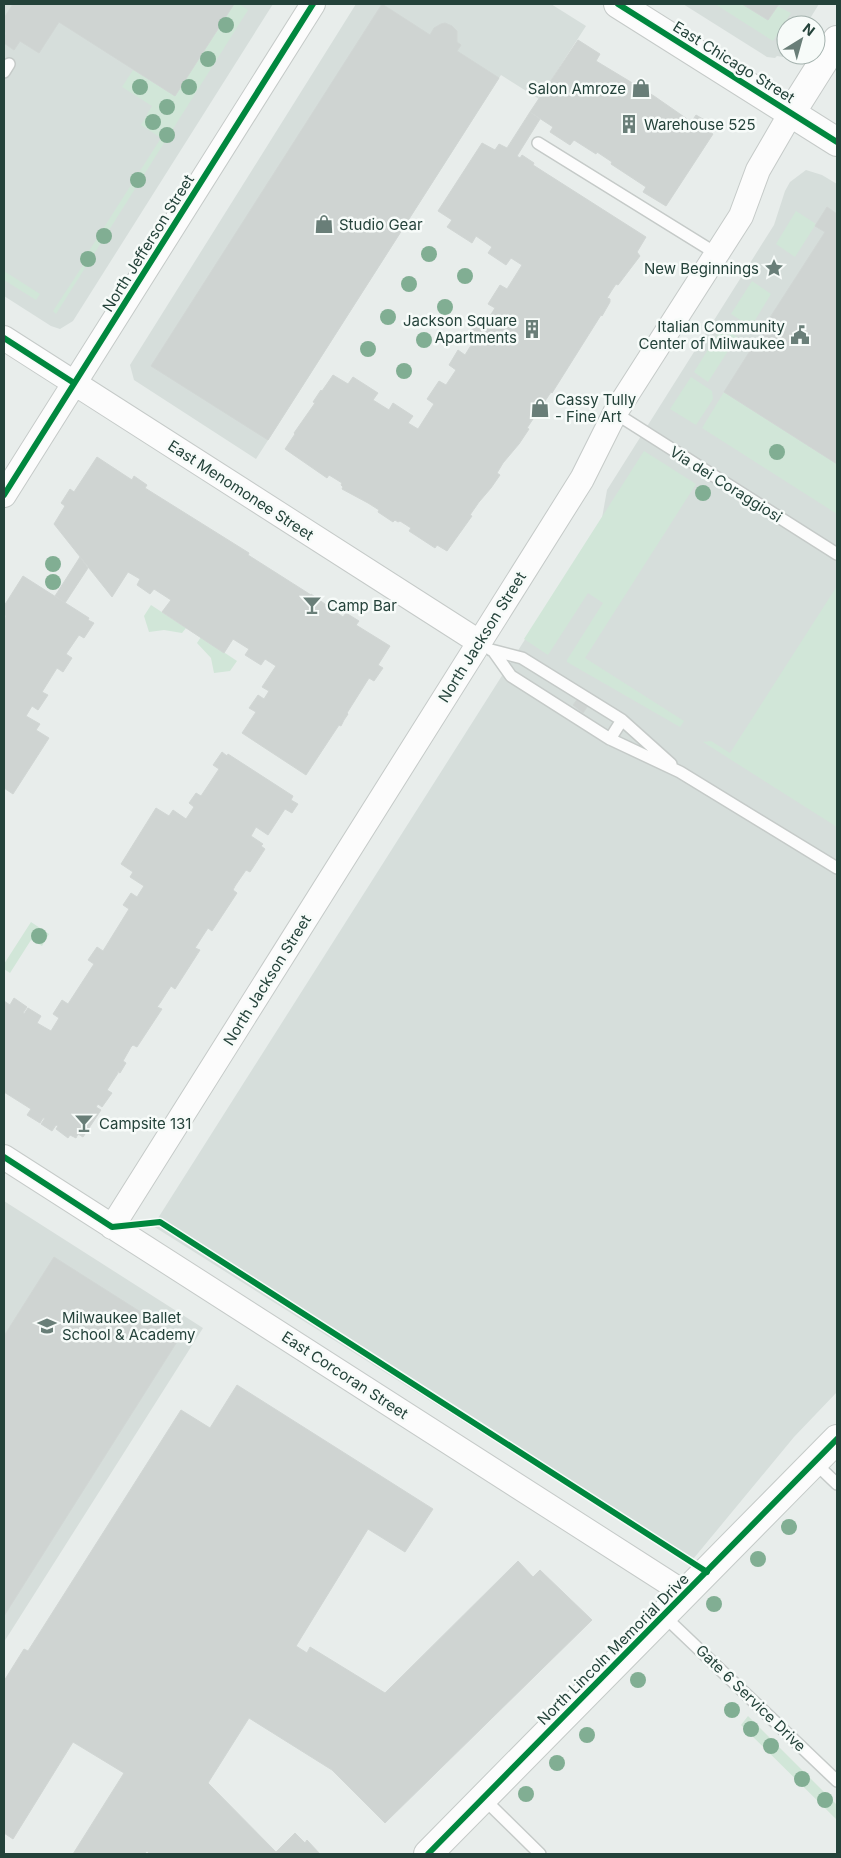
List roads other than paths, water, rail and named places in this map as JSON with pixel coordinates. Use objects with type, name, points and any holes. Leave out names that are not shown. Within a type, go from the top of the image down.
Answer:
[{"type":"street","name":"North Jefferson Street","points":[[4,495],[313,4]]},
{"type":"street","name":"East Chicago Street","points":[[618,4],[837,142]]},
{"type":"street","name":"North Jackson Street","points":[[112,1227],[486,647],[582,479],[615,413],[741,216],[749,192],[764,160],[837,40]]},
{"type":"street","name":"East Menomonee Street","points":[[4,338],[486,647]]},
{"type":"street","name":"East Corcoran Street","points":[[4,1158],[686,1594]]},
{"type":"street","name":"North Lincoln Memorial Drive","points":[[428,1854],[837,1439]]},
{"type":"lane","points":[[538,143],[717,254]]},
{"type":"lane","name":"Via dei Coraggiosi","points":[[615,413],[837,554]]},
{"type":"lane","points":[[486,647],[522,658],[622,720],[680,772]]},
{"type":"lane","points":[[486,647],[510,676],[610,739],[680,772],[837,868]]},
{"type":"lane","points":[[610,739],[622,720]]},
{"type":"lane","points":[[814,1462],[837,1484]]},
{"type":"lane","name":"Gate 6 Service Drive","points":[[664,1616],[837,1781]]},
{"type":"lane","points":[[483,1798],[540,1854]]},
{"type":"place","name":"Salon Amroze","points":[[641,88]]},
{"type":"place","name":"Warehouse 525","points":[[629,124]]},
{"type":"place","name":"Studio Gear","points":[[324,224]]},
{"type":"place","name":"New Beginnings","points":[[774,268]]},
{"type":"place","name":"Jackson Square Apartments","points":[[532,329]]},
{"type":"place","name":"Italian Community Center of Milwaukee","points":[[800,335]]},
{"type":"place","name":"Cassy Tully - Fine Art","points":[[540,408]]},
{"type":"place","name":"Camp Bar","points":[[312,605]]},
{"type":"place","name":"Campsite 131","points":[[84,1123]]},
{"type":"place","name":"Milwaukee Ballet School & Academy","points":[[47,1326]]}]
